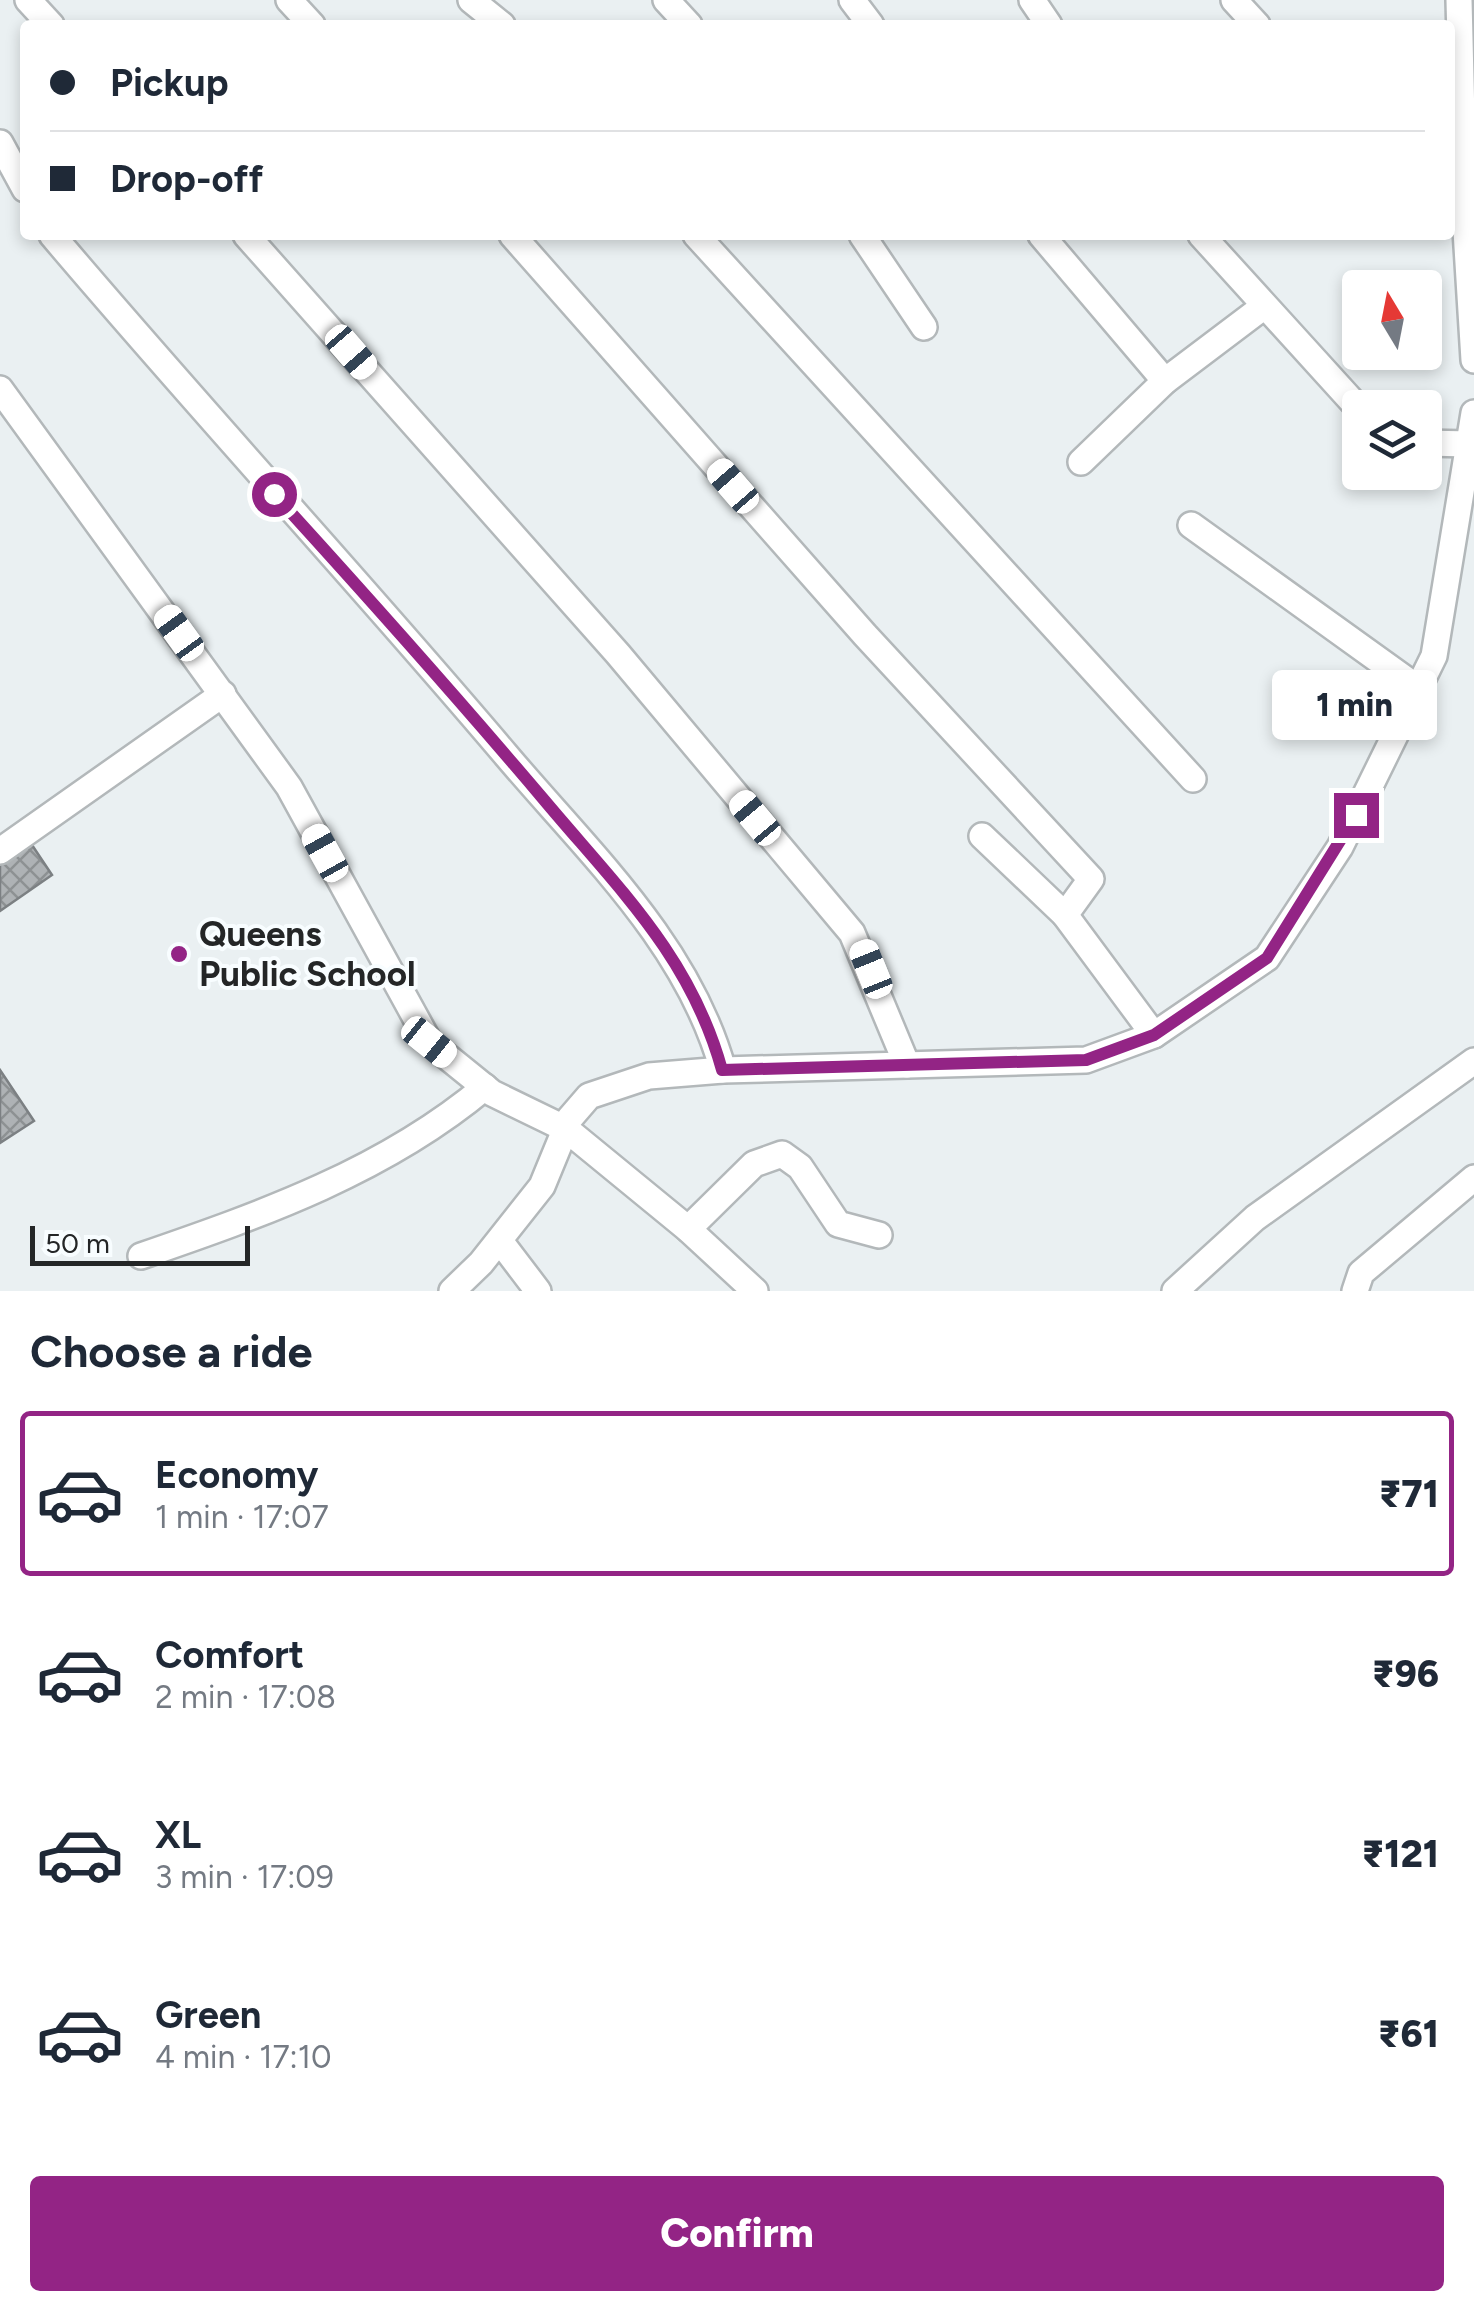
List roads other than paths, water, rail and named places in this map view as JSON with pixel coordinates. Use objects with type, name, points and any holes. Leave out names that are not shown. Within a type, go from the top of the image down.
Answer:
[{"type":"street","points":[[28,0],[46,20]]},
{"type":"street","points":[[288,0],[307,20]]},
{"type":"street","points":[[471,0],[496,20]]},
{"type":"street","points":[[666,0],[685,20]]},
{"type":"street","points":[[852,0],[867,20]]},
{"type":"street","points":[[1234,0],[1252,20]]},
{"type":"street","points":[[1459,0],[1457,192],[1474,360]]},
{"type":"street","points":[[0,143],[20,180]]},
{"type":"street","points":[[56,240],[222,436],[432,667],[670,950],[712,1030],[722,1070]]},
{"type":"street","points":[[250,240],[610,646],[852,933],[862,949],[907,1065]]},
{"type":"street","points":[[516,240],[865,634],[1091,879],[1066,916]]},
{"type":"street","points":[[701,240],[1193,779]]},
{"type":"street","points":[[865,240],[924,327]]},
{"type":"street","points":[[1044,240],[1166,381]]},
{"type":"street","points":[[1205,240],[1342,391]]},
{"type":"street","points":[[1081,462],[1166,381],[1262,307]]},
{"type":"street","points":[[0,389],[290,787],[429,1042],[485,1087],[566,1129],[688,1229],[755,1291]]},
{"type":"street","points":[[452,1291],[500,1241],[542,1186],[566,1129],[589,1096],[649,1076],[722,1070],[1086,1060],[1154,1035],[1267,958],[1340,847],[1434,656],[1474,413]]},
{"type":"street","points":[[1442,443],[1470,444]]},
{"type":"street","points":[[1191,525],[1419,689]]},
{"type":"street","points":[[0,851],[224,694]]},
{"type":"street","points":[[982,836],[1066,916],[1154,1035]]},
{"type":"street","points":[[1174,1291],[1255,1218],[1474,1061]]},
{"type":"street","points":[[141,1256],[278,1209],[313,1192],[400,1149],[485,1087]]},
{"type":"street","points":[[688,1229],[754,1164],[782,1154],[800,1167],[838,1224],[879,1234]]},
{"type":"street","points":[[1355,1291],[1361,1273],[1474,1178]]},
{"type":"street","points":[[500,1241],[538,1291]]},
{"type":"place","name":"Queens Public School","points":[[179,954]]}]
